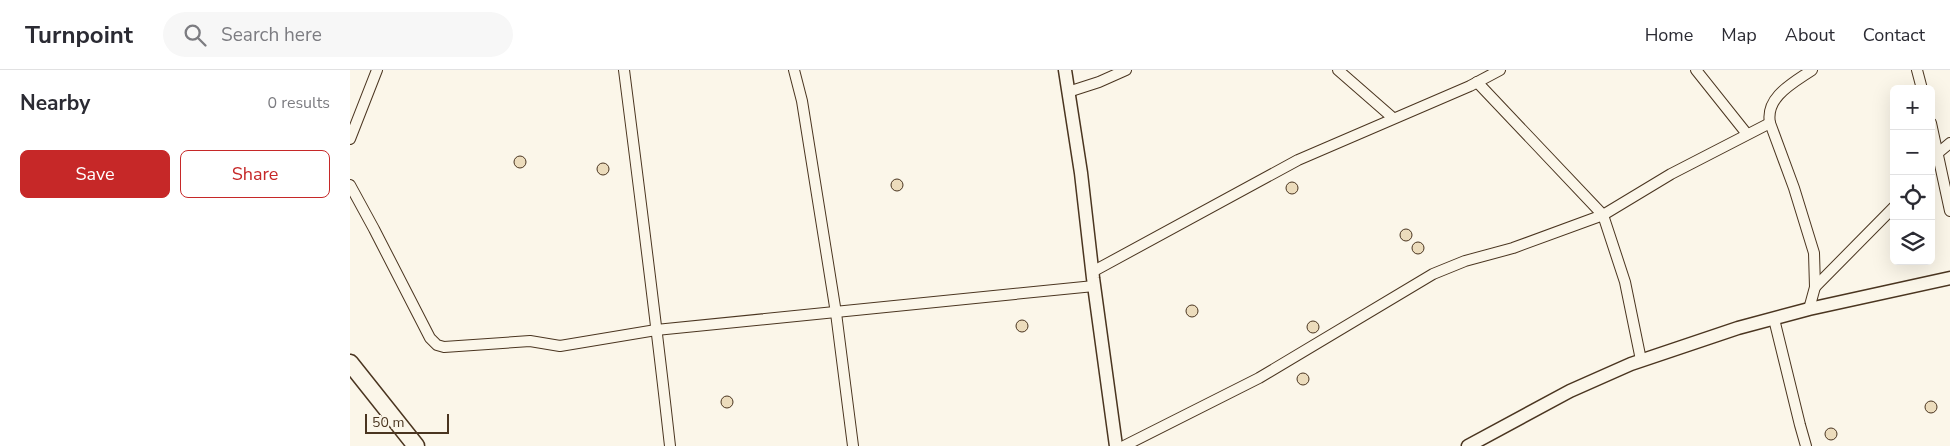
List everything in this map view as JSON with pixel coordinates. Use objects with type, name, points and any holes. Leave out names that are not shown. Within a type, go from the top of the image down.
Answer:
[{"type":"highway","points":[[350,363],[416,446]]},
{"type":"street","points":[[350,139],[377,70]]},
{"type":"street","points":[[624,70],[652,282],[670,446]]},
{"type":"street","points":[[794,70],[802,101],[836,313],[853,446]]},
{"type":"street","points":[[1065,70],[1081,172],[1092,272],[1116,446]]},
{"type":"street","points":[[1068,92],[1099,82],[1126,70]]},
{"type":"street","points":[[1338,70],[1393,118]]},
{"type":"street","points":[[1092,272],[1290,165],[1478,82],[1500,70]]},
{"type":"street","points":[[1696,70],[1746,134]]},
{"type":"street","points":[[1809,309],[1815,288],[1816,264],[1814,253],[1794,188],[1770,123],[1769,109],[1776,97],[1812,70]]},
{"type":"street","points":[[1917,70],[1921,85]]},
{"type":"street","points":[[1478,82],[1603,215],[1625,282],[1641,360]]},
{"type":"street","points":[[1124,446],[1259,378],[1433,274],[1465,262],[1513,248],[1603,215],[1670,174],[1770,123]]},
{"type":"street","points":[[1933,130],[1950,211]]},
{"type":"street","points":[[1935,162],[1950,143]]},
{"type":"street","points":[[350,185],[430,338],[437,345],[450,347],[530,341],[560,346],[656,330],[1094,286]]},
{"type":"street","points":[[1815,288],[1890,211]]},
{"type":"street","points":[[1468,446],[1570,391],[1641,360],[1730,331],[1809,309],[1950,278]]},
{"type":"street","points":[[1774,319],[1806,446]]},
{"type":"building","points":[[522,156],[525,157],[525,167],[518,168],[515,167],[514,160],[515,157]]},
{"type":"building","points":[[605,163],[608,164],[608,174],[601,175],[598,174],[597,167],[598,164]]},
{"type":"building","points":[[899,179],[902,180],[902,190],[895,191],[892,190],[891,183],[892,180]]},
{"type":"building","points":[[1294,182],[1297,183],[1297,193],[1290,194],[1287,193],[1286,186],[1287,183]]},
{"type":"building","points":[[1408,229],[1411,230],[1411,240],[1404,241],[1401,240],[1400,233],[1401,230]]},
{"type":"building","points":[[1420,242],[1423,243],[1423,253],[1416,254],[1413,253],[1412,246],[1413,243]]},
{"type":"building","points":[[1194,305],[1197,306],[1197,316],[1190,317],[1187,316],[1186,309],[1187,306]]},
{"type":"building","points":[[1024,320],[1027,321],[1027,331],[1020,332],[1017,331],[1016,324],[1017,321]]},
{"type":"building","points":[[1315,321],[1318,322],[1318,332],[1311,333],[1308,332],[1307,325],[1308,322]]},
{"type":"building","points":[[1305,373],[1308,374],[1308,384],[1301,385],[1298,384],[1297,377],[1298,374]]},
{"type":"building","points":[[729,396],[732,397],[732,407],[725,408],[722,407],[721,400],[722,397]]},
{"type":"building","points":[[1933,401],[1936,402],[1936,412],[1929,413],[1926,412],[1925,405],[1926,402]]},
{"type":"building","points":[[1833,428],[1836,429],[1836,439],[1829,440],[1826,439],[1825,432],[1826,429]]}]
